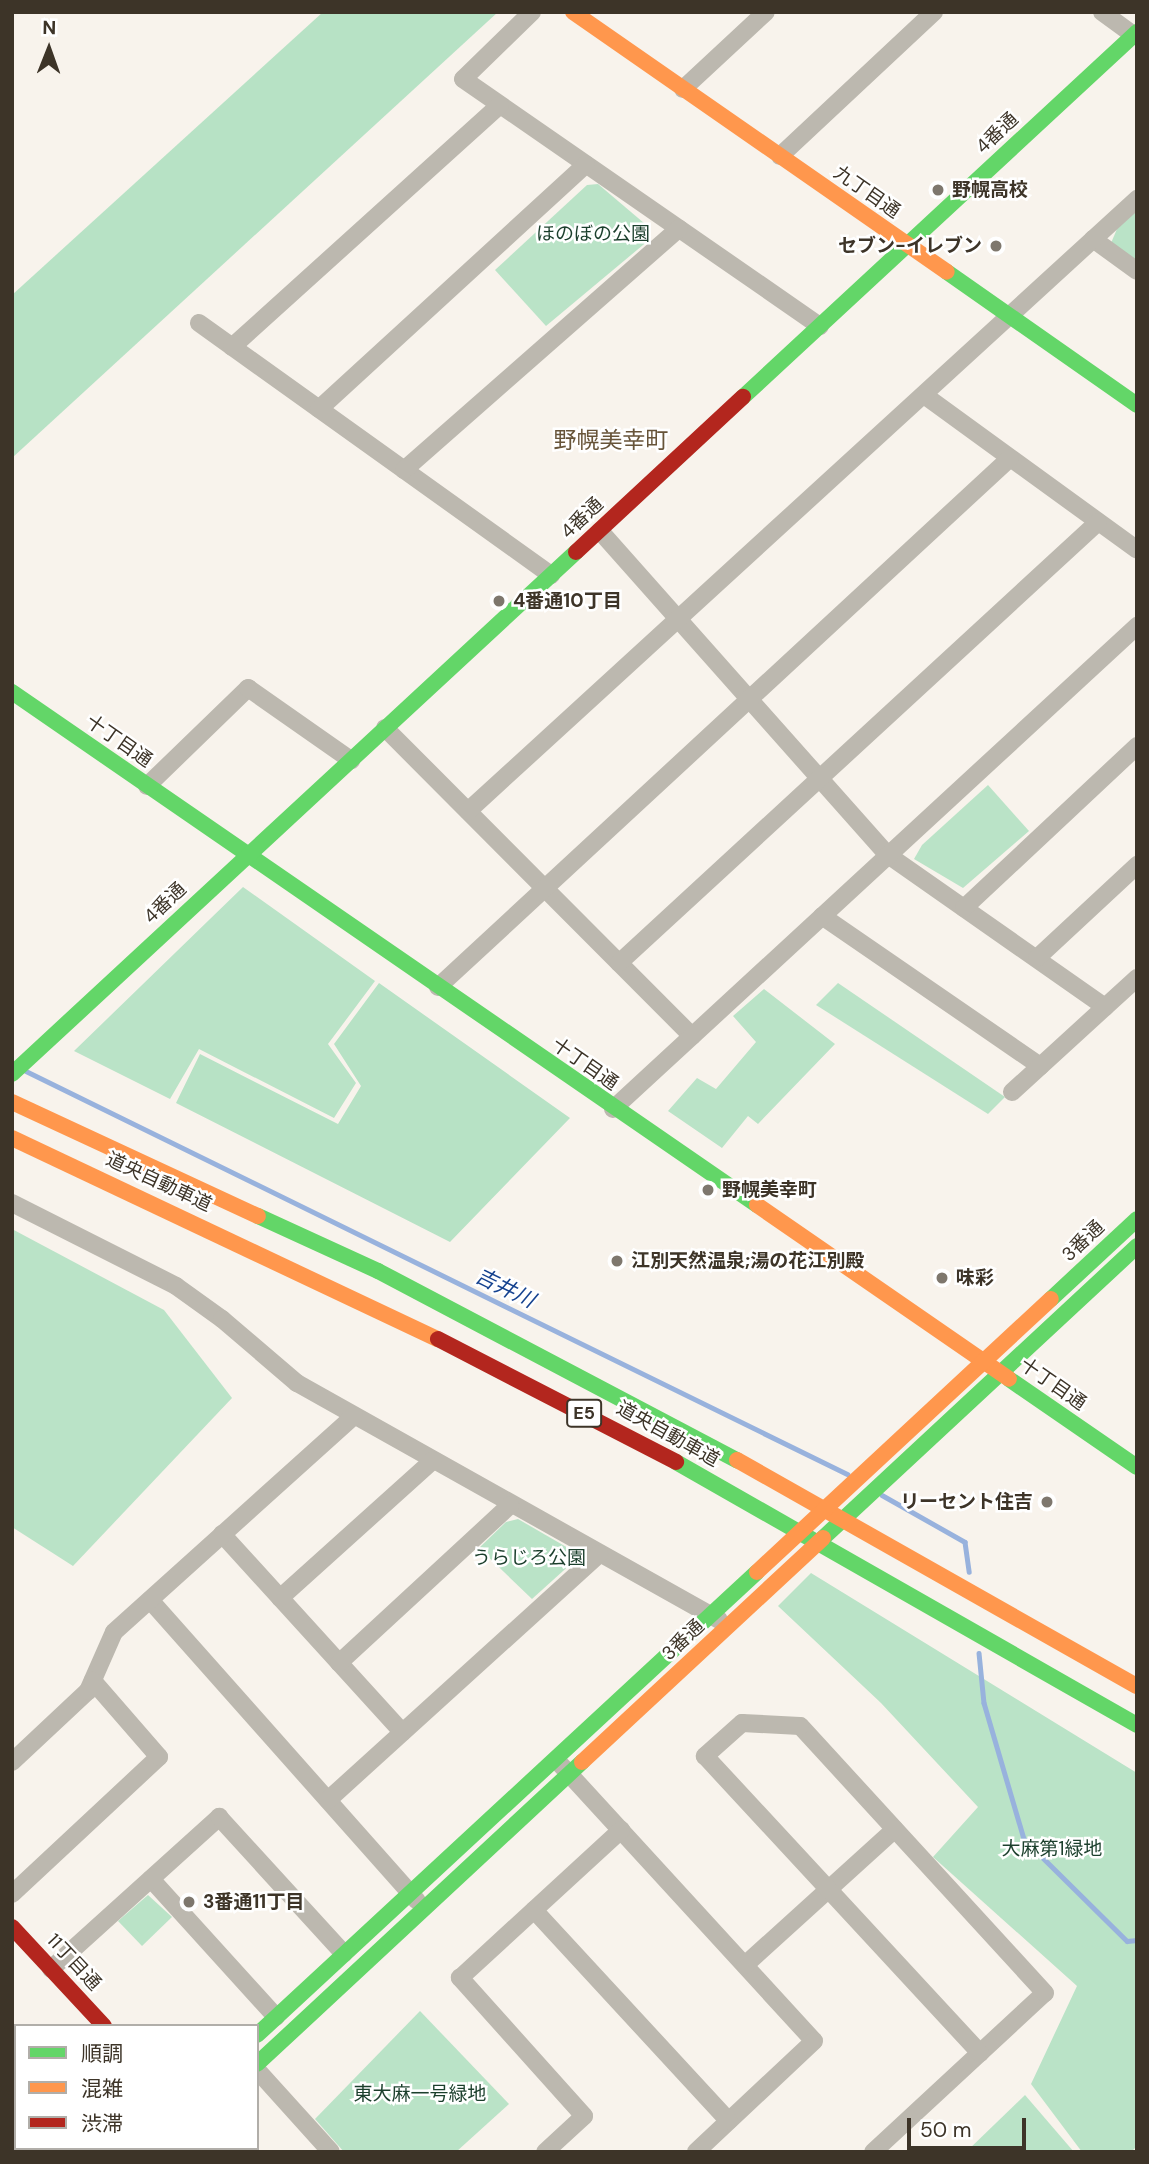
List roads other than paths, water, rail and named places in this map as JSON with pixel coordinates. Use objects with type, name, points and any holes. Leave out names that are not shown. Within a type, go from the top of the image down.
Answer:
[{"type":"main road","name":"九丁目通","points":[[587,16],[683,89],[1137,405]]},
{"type":"main road","name":"4番通","points":[[12,1074],[1135,33]]},
{"type":"main road","name":"十丁目通","points":[[12,692],[613,1109],[1137,1467]]},
{"type":"main road","name":"道央自動車道","points":[[12,1102],[378,1271],[643,1407],[1137,1686]]},
{"type":"main road","name":"道央自動車道","points":[[12,1138],[361,1299],[629,1436],[944,1611],[1137,1725]]},
{"type":"main road","name":"3番通","points":[[259,2033],[1137,1219]]},
{"type":"main road","name":"3番通","points":[[259,2062],[1137,1246]]},
{"type":"main road","name":"11丁目通","points":[[12,1927],[102,2024]]},
{"type":"street","points":[[532,12],[463,79],[820,326]]},
{"type":"street","points":[[683,89],[766,12]]},
{"type":"street","points":[[780,156],[934,12]]},
{"type":"street","points":[[1102,12],[1135,33]]},
{"type":"street","points":[[232,347],[500,105]]},
{"type":"street","points":[[319,409],[586,164]]},
{"type":"street","points":[[468,811],[1137,199]]},
{"type":"street","points":[[404,470],[679,228]]},
{"type":"street","points":[[1093,239],[1137,271]]},
{"type":"street","points":[[199,323],[551,575]]},
{"type":"street","points":[[924,395],[1137,550]]},
{"type":"street","points":[[438,988],[1010,458]]},
{"type":"street","points":[[619,962],[1098,522]]},
{"type":"street","points":[[600,531],[888,855],[1105,1007]]},
{"type":"street","points":[[613,1109],[888,855],[1133,635]]},
{"type":"street","points":[[147,786],[248,688],[351,760]]},
{"type":"street","points":[[385,728],[692,1036]]},
{"type":"street","points":[[964,908],[1137,746]]},
{"type":"street","points":[[1037,958],[1137,865]]},
{"type":"street","points":[[822,916],[1040,1066]]},
{"type":"street","points":[[1012,1092],[1137,978]]},
{"type":"street","points":[[12,1203],[176,1286],[222,1319],[297,1383],[729,1626]]},
{"type":"street","points":[[12,1762],[88,1692],[114,1632],[354,1416]]},
{"type":"street","points":[[280,1598],[432,1461]]},
{"type":"street","points":[[339,1663],[510,1505]]},
{"type":"street","points":[[222,1534],[402,1732]]},
{"type":"street","points":[[328,1800],[599,1554]]},
{"type":"street","points":[[150,1600],[424,1909]]},
{"type":"street","points":[[12,1894],[159,1757],[93,1681]]},
{"type":"street","points":[[874,2152],[1045,1993],[800,1726],[742,1723],[705,1756],[980,2053]]},
{"type":"street","points":[[555,1758],[814,2041],[696,2152]]},
{"type":"street","points":[[51,1969],[219,1817],[344,1954]]},
{"type":"street","points":[[745,1965],[895,1829]]},
{"type":"street","points":[[545,2152],[584,2116],[460,1978],[621,1830]]},
{"type":"street","points":[[151,1879],[276,2017]]},
{"type":"street","points":[[534,1910],[729,2121]]},
{"type":"street","points":[[259,2072],[331,2152]]},
{"type":"waterway","name":"吉井川","points":[[26,1071],[847,1474]]},
{"type":"waterway","name":"吉井川","points":[[882,1495],[965,1542],[969,1572]]},
{"type":"waterway","points":[[979,1653],[984,1703],[1024,1839],[1127,1941],[1137,1940]]},
{"type":"place","name":"野幌高校","points":[[938,190]]},
{"type":"place","name":"セブン-イレブン","points":[[996,246]]},
{"type":"place","name":"4番通10丁目","points":[[499,601]]},
{"type":"place","name":"野幌美幸町","points":[[708,1190]]},
{"type":"place","name":"江別天然温泉;湯の花江別殿","points":[[617,1261]]},
{"type":"place","name":"味彩","points":[[942,1278]]},
{"type":"place","name":"リーセント住吉","points":[[1047,1502]]},
{"type":"place","name":"3番通11丁目","points":[[189,1902]]},
{"type":"district","name":"野幌美幸町","points":[[611,440]]},
{"type":"park label","name":"ほのぼの公園","points":[[593,234]]},
{"type":"park label","name":"うらじろ公園","points":[[529,1558]]},
{"type":"park label","name":"大麻第1緑地","points":[[1052,1849]]},
{"type":"park label","name":"東大麻一号緑地","points":[[420,2094]]}]
